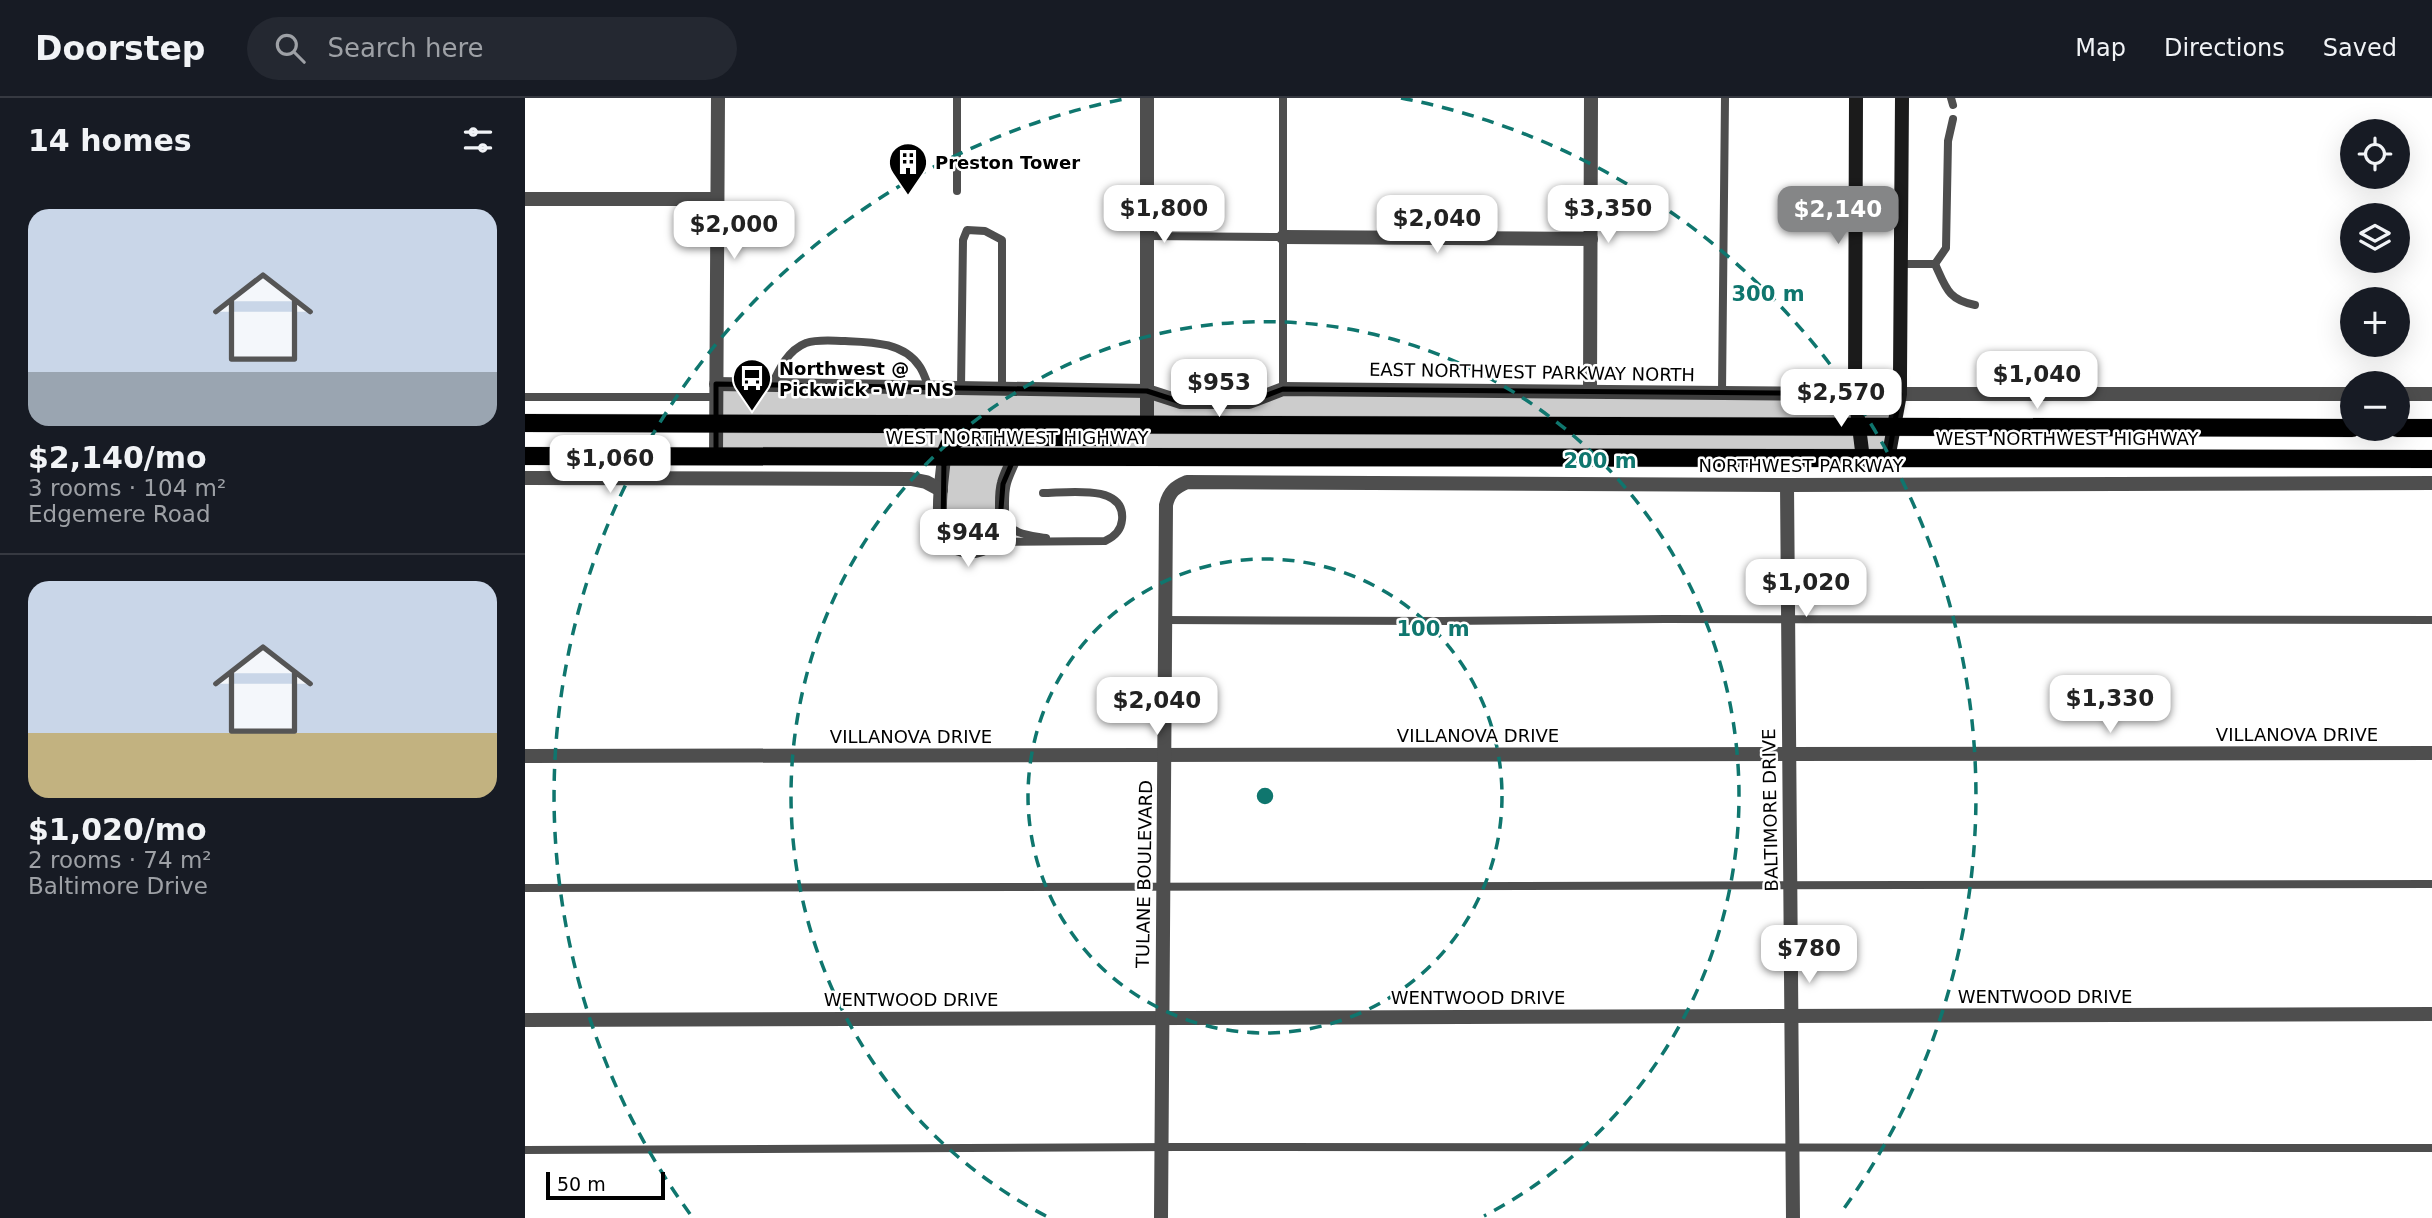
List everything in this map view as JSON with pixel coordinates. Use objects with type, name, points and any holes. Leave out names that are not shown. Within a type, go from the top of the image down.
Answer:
[{"type":"main road","name":"WEST NORTHWEST HIGHWAY","points":[[525,423],[2340,428]]},
{"type":"main road","points":[[944,457],[949,445],[960,437],[1111,437],[1145,425]]},
{"type":"main road","points":[[2410,428],[2432,428]]},
{"type":"main road","name":"WEST NORTHWEST HIGHWAY","points":[[525,456],[2432,459]]},
{"type":"street","points":[[716,456],[718,98]]},
{"type":"street","points":[[1145,425],[1147,98]]},
{"type":"street","points":[[1590,391],[1591,98]]},
{"type":"street","points":[[1856,98],[1855,394],[1863,459]]},
{"type":"street","points":[[1888,459],[1900,394],[1902,98]]},
{"type":"street","points":[[525,199],[717,199]]},
{"type":"street","points":[[1283,237],[1591,239]]},
{"type":"street","name":"EAST NORTHWEST PARKWAY NORTH","points":[[716,391],[772,385],[1147,391],[1181,401],[1249,401],[1283,389],[1855,394],[2340,394]]},
{"type":"street","points":[[2410,394],[2432,394]]},
{"type":"street","points":[[944,457],[940,526],[949,543],[957,548],[976,551],[993,542],[999,534],[1003,484],[1014,458]]},
{"type":"street","points":[[525,478],[911,478],[941,490]]},
{"type":"street","name":"NORTHWEST PARKWAY","points":[[1173,490],[1187,482],[1787,485],[2432,483]]},
{"type":"street","name":"BALTIMORE DRIVE","points":[[1787,485],[1793,1218]]},
{"type":"street","name":"TULANE BOULEVARD","points":[[1161,1218],[1166,505],[1173,490]]},
{"type":"street","name":"VILLANOVA DRIVE","points":[[525,756],[2432,753]]},
{"type":"street","name":"WENTWOOD DRIVE","points":[[525,1020],[2432,1014]]},
{"type":"lane","points":[[957,98],[957,191]]},
{"type":"lane","points":[[1283,98],[1283,389]]},
{"type":"lane","points":[[1722,393],[1725,98]]},
{"type":"lane","points":[[1935,264],[1946,248],[1948,141],[1953,119]]},
{"type":"lane","points":[[961,388],[963,240],[967,230],[985,231],[1002,240],[1002,388]]},
{"type":"lane","points":[[1146,236],[1283,237]]},
{"type":"lane","points":[[1901,264],[1935,264]]},
{"type":"lane","points":[[1935,264],[1951,296],[1975,305]]},
{"type":"lane","points":[[772,385],[784,361],[806,344],[872,342],[907,354],[919,366],[929,387]]},
{"type":"lane","points":[[525,397],[716,391]]},
{"type":"lane","points":[[993,542],[1097,542],[1112,537],[1122,525],[1123,517],[1118,503],[1105,494],[1043,494]]},
{"type":"lane","points":[[1002,515],[1008,527],[1021,534],[1073,542]]},
{"type":"lane","points":[[1165,620],[2432,620]]},
{"type":"lane","points":[[525,888],[2432,884]]},
{"type":"lane","points":[[525,1150],[2432,1148]]},
{"type":"highlighted area","points":[[716,384],[1147,391],[1181,402],[1249,402],[1283,389],[1900,394],[1888,459],[1014,458],[1003,484],[999,534],[976,551],[957,548],[943,535],[944,457],[716,456]]},
{"type":"place","name":"Preston Tower","points":[[908,196]]},
{"type":"place","name":"Northwest @ Pickwick - W - NS","points":[[752,412]]}]
